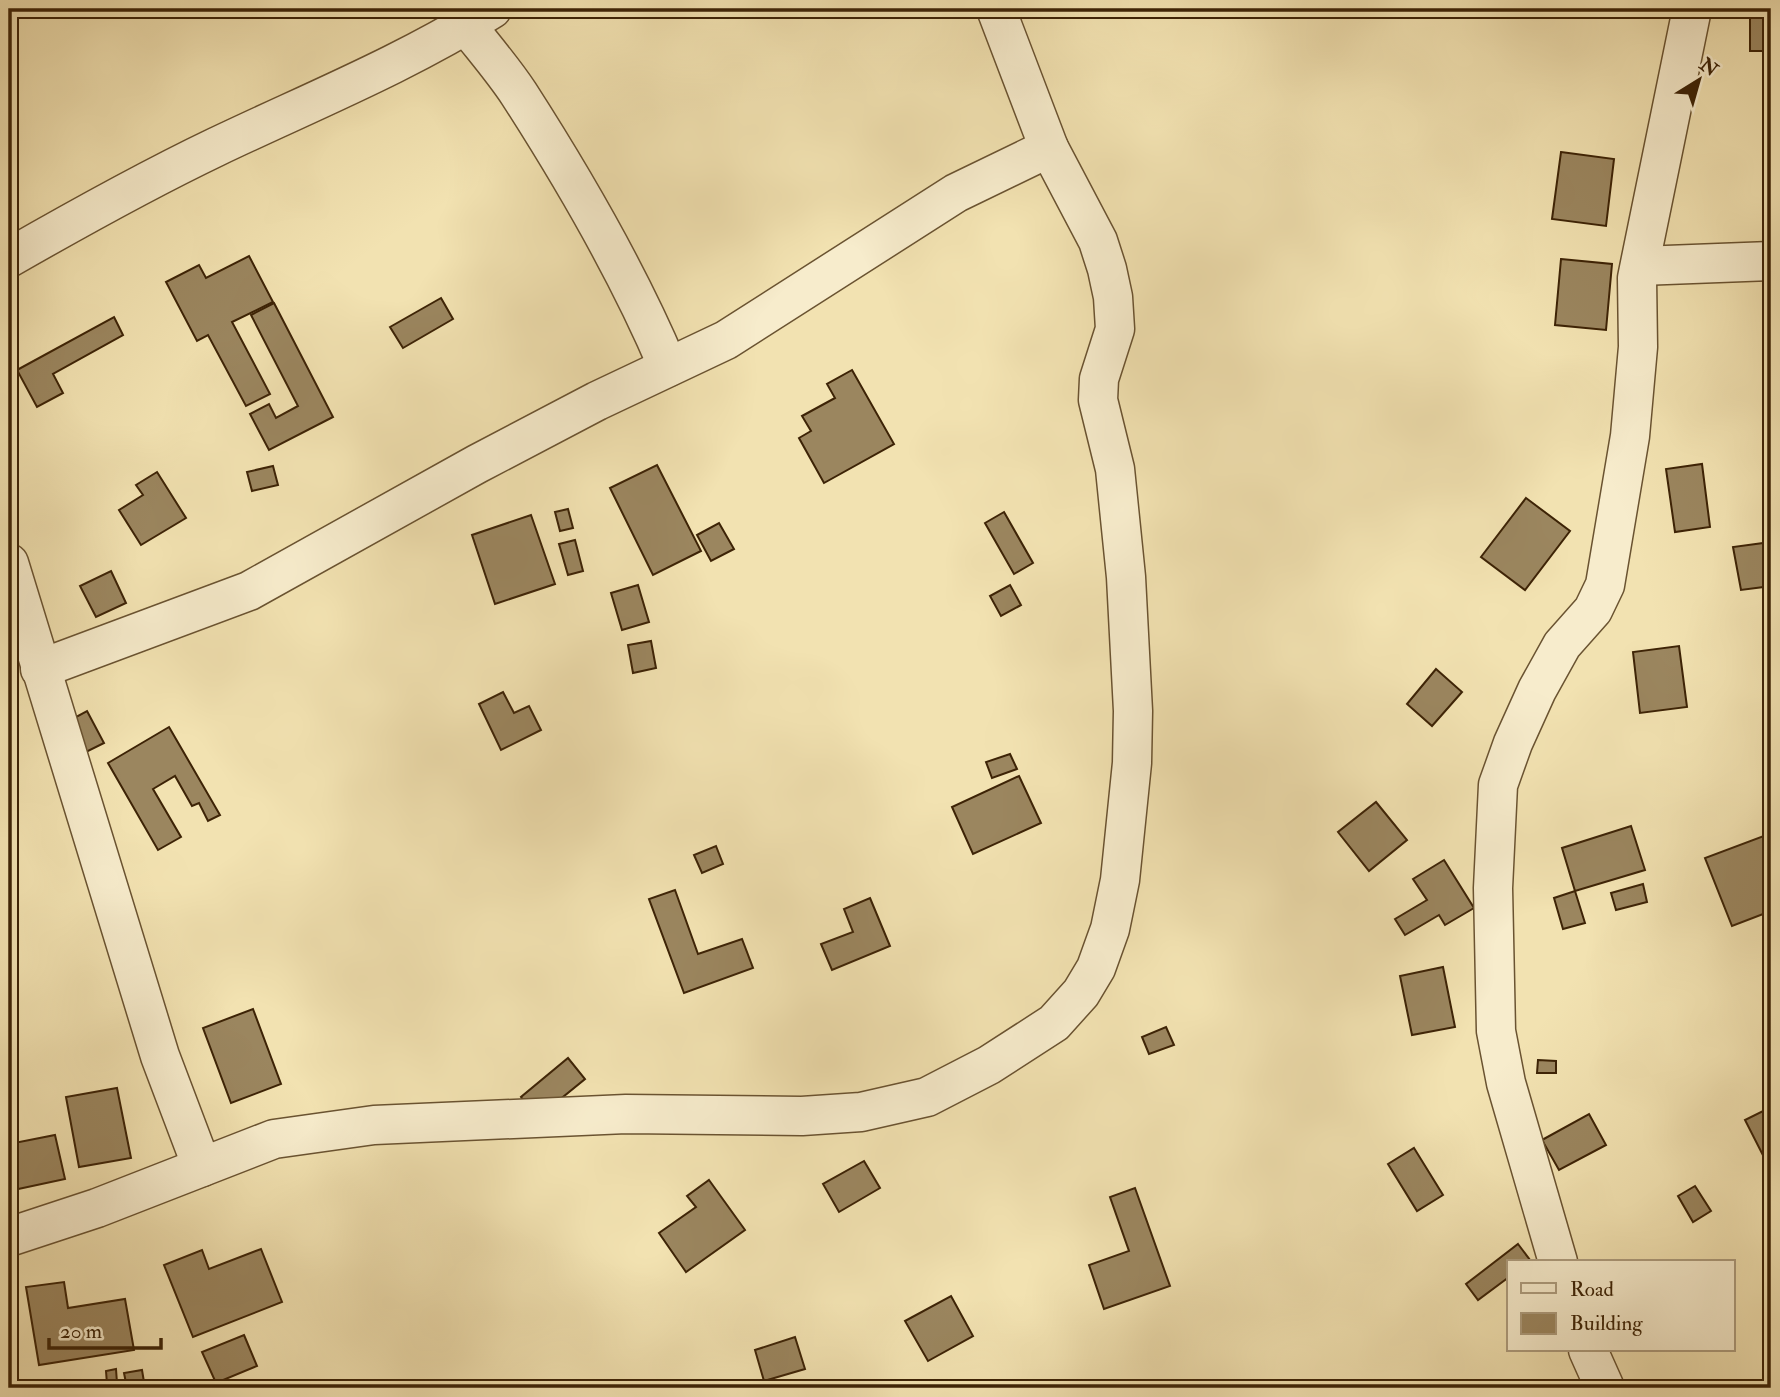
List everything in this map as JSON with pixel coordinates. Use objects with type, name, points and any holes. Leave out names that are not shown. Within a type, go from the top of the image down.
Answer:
[{"type":"street","points":[[9,1237],[97,1208],[274,1139],[374,1125],[626,1114],[802,1116],[861,1112],[927,1097],[989,1065],[1054,1023],[1081,993],[1096,968],[1110,929],[1120,880],[1132,763],[1133,711],[1126,577],[1115,469],[1098,400],[1100,379],[1115,329],[1113,297],[1098,241],[1049,148],[996,9]]},
{"type":"street","points":[[1557,1260],[1506,1083],[1496,1031],[1493,888],[1498,785],[1537,690],[1562,645],[1593,610],[1605,585],[1630,436],[1638,347],[1637,278],[1692,9]]},
{"type":"street","points":[[9,258],[145,182],[357,82],[471,14],[581,196],[631,286],[668,368]]},
{"type":"street","points":[[40,669],[248,591],[477,464],[726,340],[956,193],[1049,148]]},
{"type":"street","points":[[1640,266],[1771,261]]},
{"type":"street","points":[[9,563],[159,1056],[202,1167]]},
{"type":"street","points":[[1589,1352],[1605,1388]]},
{"type":"building","points":[[1750,9],[1771,9],[1771,51],[1750,51]]},
{"type":"building","points":[[1561,152],[1614,159],[1606,226],[1552,219]]},
{"type":"building","points":[[249,256],[273,302],[232,322],[270,394],[246,406],[208,335],[197,341],[166,282],[199,265],[206,278]]},
{"type":"building","points":[[1561,259],[1612,264],[1606,330],[1555,325]]},
{"type":"building","points":[[441,298],[453,319],[403,348],[390,327]]},
{"type":"building","points":[[274,303],[333,417],[269,450],[250,414],[269,404],[276,418],[298,406],[251,315]]},
{"type":"building","points":[[114,317],[123,335],[53,374],[63,393],[37,407],[17,370]]},
{"type":"building","points":[[852,370],[894,444],[824,483],[799,438],[811,431],[802,416],[835,398],[827,384]]},
{"type":"building","points":[[1702,464],[1710,527],[1675,532],[1666,469]]},
{"type":"building","points":[[657,465],[701,551],[653,575],[610,488]]},
{"type":"building","points":[[273,466],[278,485],[252,491],[247,472]]},
{"type":"building","points":[[157,472],[186,518],[141,545],[119,510],[143,495],[136,485]]},
{"type":"building","points":[[1526,498],[1570,531],[1525,590],[1481,557]]},
{"type":"building","points":[[568,509],[573,528],[560,531],[555,512]]},
{"type":"building","points":[[1004,512],[1033,563],[1014,574],[985,523]]},
{"type":"building","points":[[531,515],[555,584],[495,604],[472,535]]},
{"type":"building","points":[[719,523],[734,549],[711,561],[697,535]]},
{"type":"building","points":[[575,540],[583,571],[568,575],[559,544]]},
{"type":"building","points":[[1771,542],[1771,586],[1741,590],[1733,547]]},
{"type":"building","points":[[111,571],[126,603],[96,617],[80,586]]},
{"type":"building","points":[[638,585],[649,622],[622,630],[611,593]]},
{"type":"building","points":[[1010,585],[1021,605],[1001,616],[990,596]]},
{"type":"building","points":[[651,641],[656,668],[633,673],[628,645]]},
{"type":"building","points":[[1679,646],[1687,707],[1640,713],[1633,652]]},
{"type":"building","points":[[1436,669],[1462,692],[1432,726],[1407,704]]},
{"type":"building","points":[[503,692],[514,713],[529,706],[541,730],[501,750],[479,704]]},
{"type":"building","points":[[87,711],[104,743],[82,754],[65,723]]},
{"type":"building","points":[[169,727],[220,815],[208,821],[199,803],[192,806],[175,776],[153,789],[181,837],[158,850],[108,763]]},
{"type":"building","points":[[1010,754],[1017,769],[992,778],[986,762]]},
{"type":"building","points":[[1019,776],[1041,823],[973,854],[952,807]]},
{"type":"building","points":[[1376,802],[1407,840],[1369,871],[1338,832]]},
{"type":"building","points":[[1631,826],[1645,870],[1575,891],[1562,848]]},
{"type":"building","points":[[1769,834],[1771,911],[1732,926],[1705,858]]},
{"type":"building","points":[[716,846],[723,864],[702,873],[694,855]]},
{"type":"building","points":[[1444,860],[1474,908],[1445,925],[1439,915],[1405,935],[1395,919],[1427,900],[1413,879]]},
{"type":"building","points":[[1643,884],[1647,902],[1616,910],[1611,893]]},
{"type":"building","points":[[675,890],[698,954],[742,939],[753,968],[684,993],[649,899]]},
{"type":"building","points":[[1575,891],[1585,923],[1563,929],[1554,898]]},
{"type":"building","points":[[870,898],[890,946],[832,970],[821,944],[853,932],[844,909]]},
{"type":"building","points":[[1443,967],[1455,1027],[1412,1035],[1400,976]]},
{"type":"building","points":[[253,1009],[281,1084],[231,1103],[203,1028]]},
{"type":"building","points":[[1166,1027],[1174,1045],[1149,1054],[1142,1037]]},
{"type":"building","points":[[568,1058],[585,1079],[537,1118],[521,1097]]},
{"type":"building","points":[[1538,1060],[1556,1061],[1556,1073],[1537,1073]]},
{"type":"building","points":[[117,1088],[131,1158],[79,1167],[66,1097]]},
{"type":"building","points":[[1771,1107],[1771,1171],[1745,1120]]},
{"type":"building","points":[[1589,1114],[1606,1145],[1559,1170],[1542,1140]]},
{"type":"building","points":[[55,1135],[65,1179],[9,1191],[9,1144]]},
{"type":"building","points":[[1414,1148],[1443,1195],[1417,1211],[1388,1164]]},
{"type":"building","points":[[864,1161],[880,1188],[839,1212],[823,1184]]},
{"type":"building","points":[[709,1180],[745,1230],[686,1272],[659,1233],[696,1207],[687,1196]]},
{"type":"building","points":[[1695,1186],[1711,1211],[1693,1222],[1678,1196]]},
{"type":"building","points":[[1135,1188],[1170,1286],[1104,1309],[1089,1265],[1129,1251],[1110,1197]]},
{"type":"building","points":[[1518,1244],[1530,1260],[1507,1260],[1507,1278],[1478,1300],[1466,1284]]},
{"type":"building","points":[[261,1249],[282,1302],[193,1337],[164,1265],[202,1250],[209,1269]]},
{"type":"building","points":[[64,1282],[68,1308],[125,1299],[134,1350],[39,1365],[26,1287]]},
{"type":"building","points":[[951,1296],[973,1336],[928,1361],[905,1321]]},
{"type":"building","points":[[244,1335],[257,1366],[216,1383],[202,1352]]},
{"type":"building","points":[[795,1337],[805,1369],[764,1381],[755,1350]]},
{"type":"building","points":[[116,1369],[117,1383],[107,1384],[106,1371]]},
{"type":"building","points":[[142,1370],[145,1388],[127,1388],[124,1373]]}]
